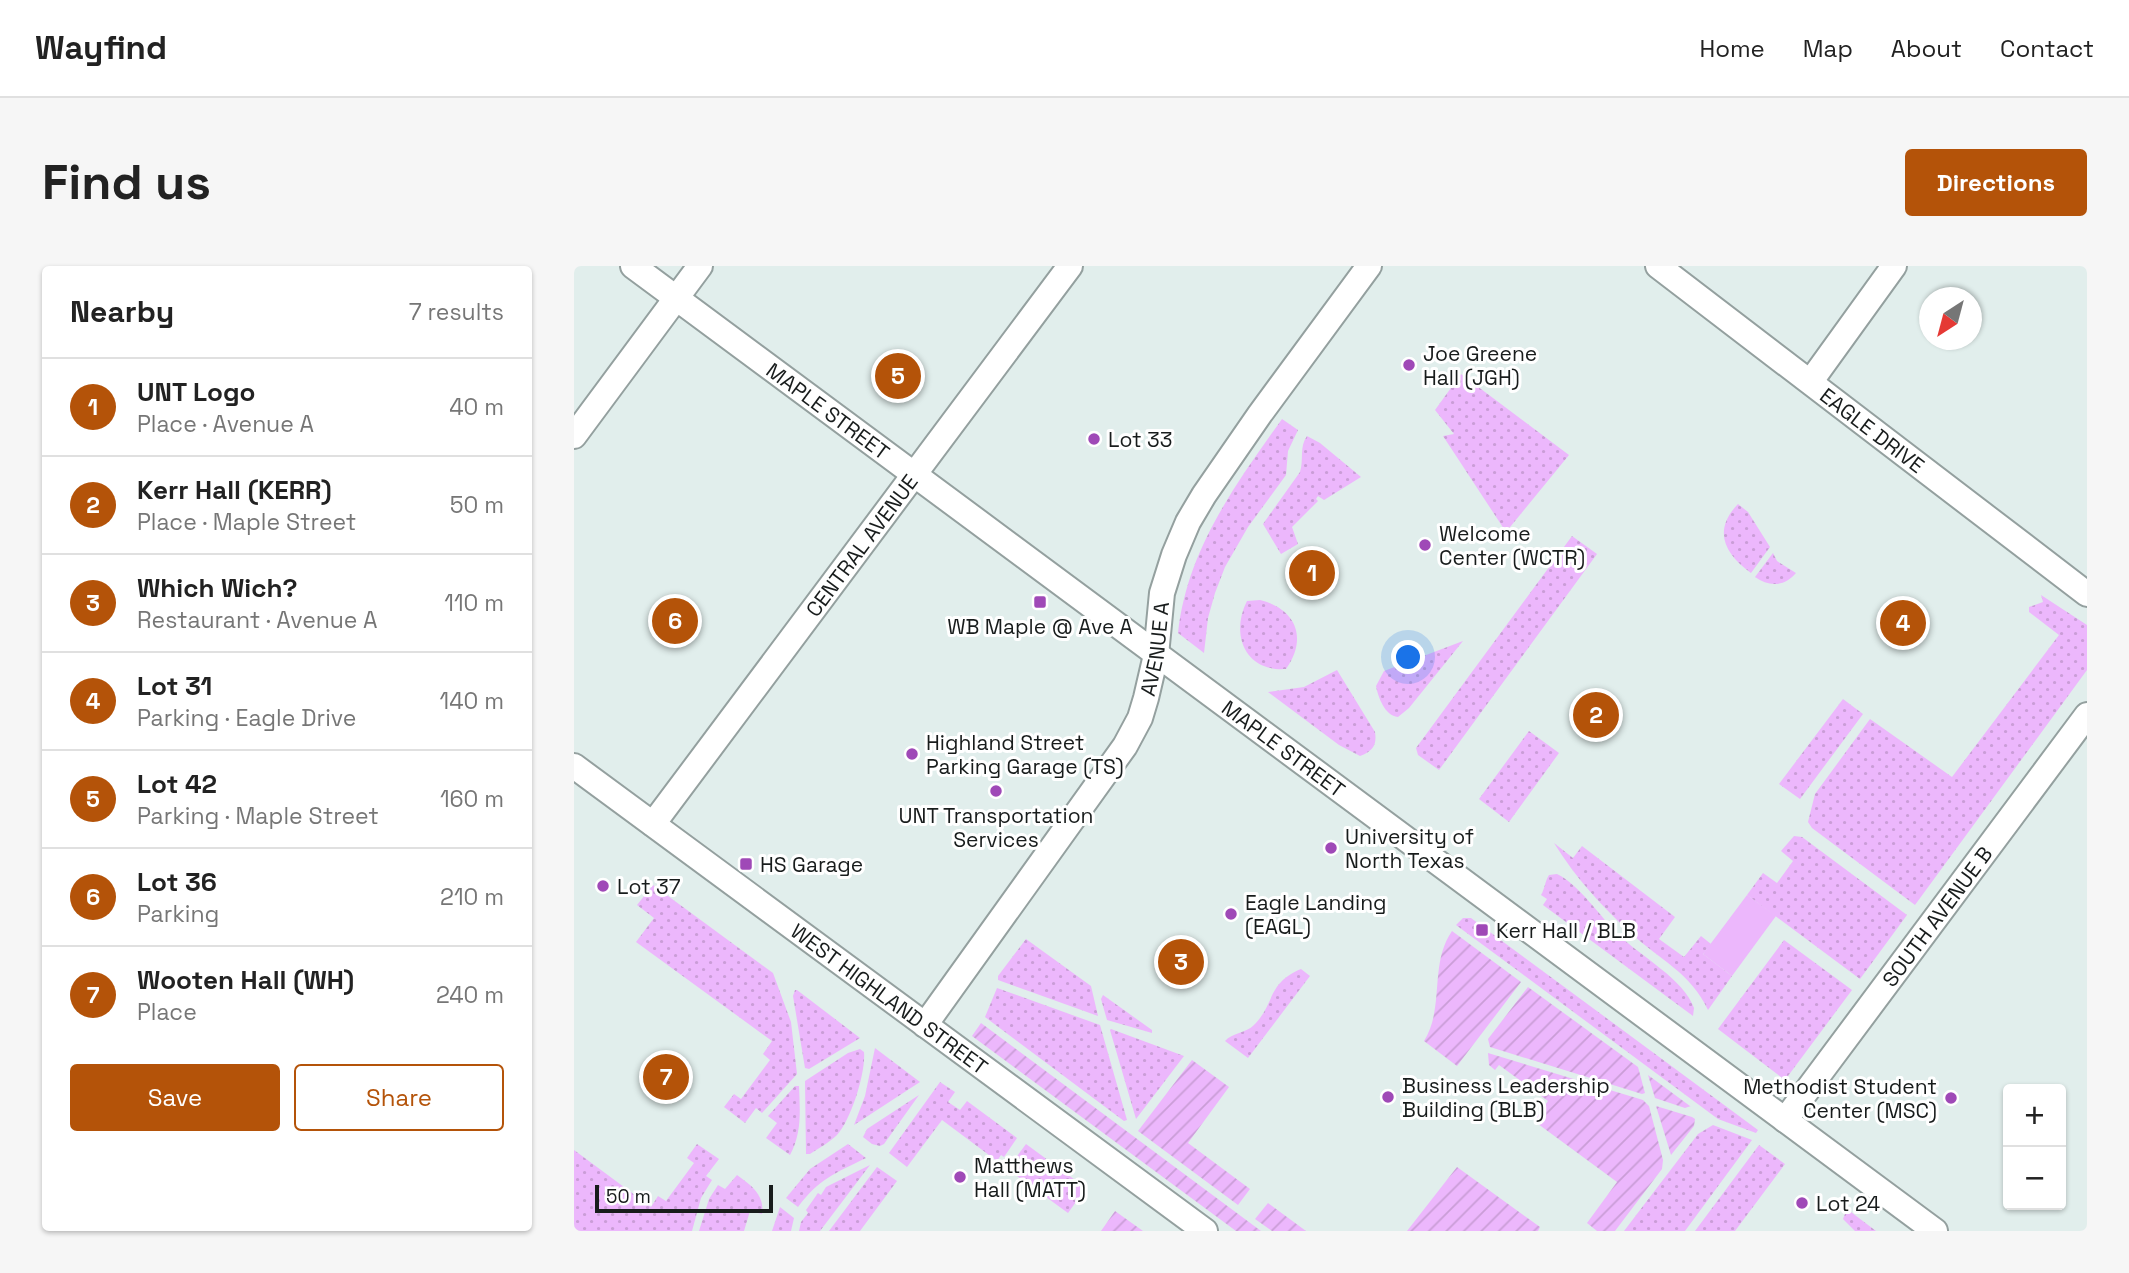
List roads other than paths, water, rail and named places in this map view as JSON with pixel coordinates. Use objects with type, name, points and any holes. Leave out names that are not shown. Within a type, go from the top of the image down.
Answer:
[{"type":"street","name":"MAPLE STREET","points":[[633,266],[1935,1231]]},
{"type":"street","points":[[574,436],[700,266]]},
{"type":"street","name":"CENTRAL AVENUE","points":[[653,824],[1070,266]]},
{"type":"street","name":"AVENUE A","points":[[925,1025],[1125,746],[1140,718],[1156,655],[1162,593],[1188,522],[1260,414],[1369,266]]},
{"type":"street","name":"EAGLE DRIVE","points":[[1658,266],[2087,594]]},
{"type":"street","points":[[1811,381],[1894,266]]},
{"type":"street","name":"SOUTH AVENUE B","points":[[1785,1120],[2087,715]]},
{"type":"street","name":"WEST HIGHLAND STREET","points":[[574,766],[1205,1231]]},
{"type":"place","name":"Joe Greene Hall (JGH)","points":[[1409,365]]},
{"type":"place","name":"Lot 42","points":[[898,376]]},
{"type":"place","name":"Lot 33","points":[[1094,439]]},
{"type":"place","name":"Welcome Center (WCTR)","points":[[1425,545]]},
{"type":"place","name":"UNT Logo","points":[[1312,573]]},
{"type":"place","name":"WB Maple @ Ave A","points":[[1040,602]]},
{"type":"place","name":"Lot 36","points":[[675,621]]},
{"type":"place","name":"Lot 31","points":[[1903,623]]},
{"type":"place","name":"Kerr Hall (KERR)","points":[[1596,715]]},
{"type":"place","name":"Highland Street Parking Garage (TS)","points":[[912,754]]},
{"type":"place","name":"UNT Transportation Services","points":[[996,791]]},
{"type":"place","name":"University of North Texas","points":[[1331,848]]},
{"type":"place","name":"HS Garage","points":[[746,864]]},
{"type":"place","name":"Lot 37","points":[[603,886]]},
{"type":"place","name":"Eagle Landing (EAGL)","points":[[1231,914]]},
{"type":"place","name":"Kerr Hall / BLB","points":[[1482,930]]},
{"type":"place","name":"Which Wich?","points":[[1181,962]]},
{"type":"place","name":"Wooten Hall (WH)","points":[[666,1077]]},
{"type":"place","name":"Business Leadership Building (BLB)","points":[[1388,1097]]},
{"type":"place","name":"Methodist Student Center (MSC)","points":[[1951,1098]]},
{"type":"place","name":"Matthews Hall (MATT)","points":[[960,1177]]},
{"type":"place","name":"Lot 24","points":[[1802,1203]]}]
